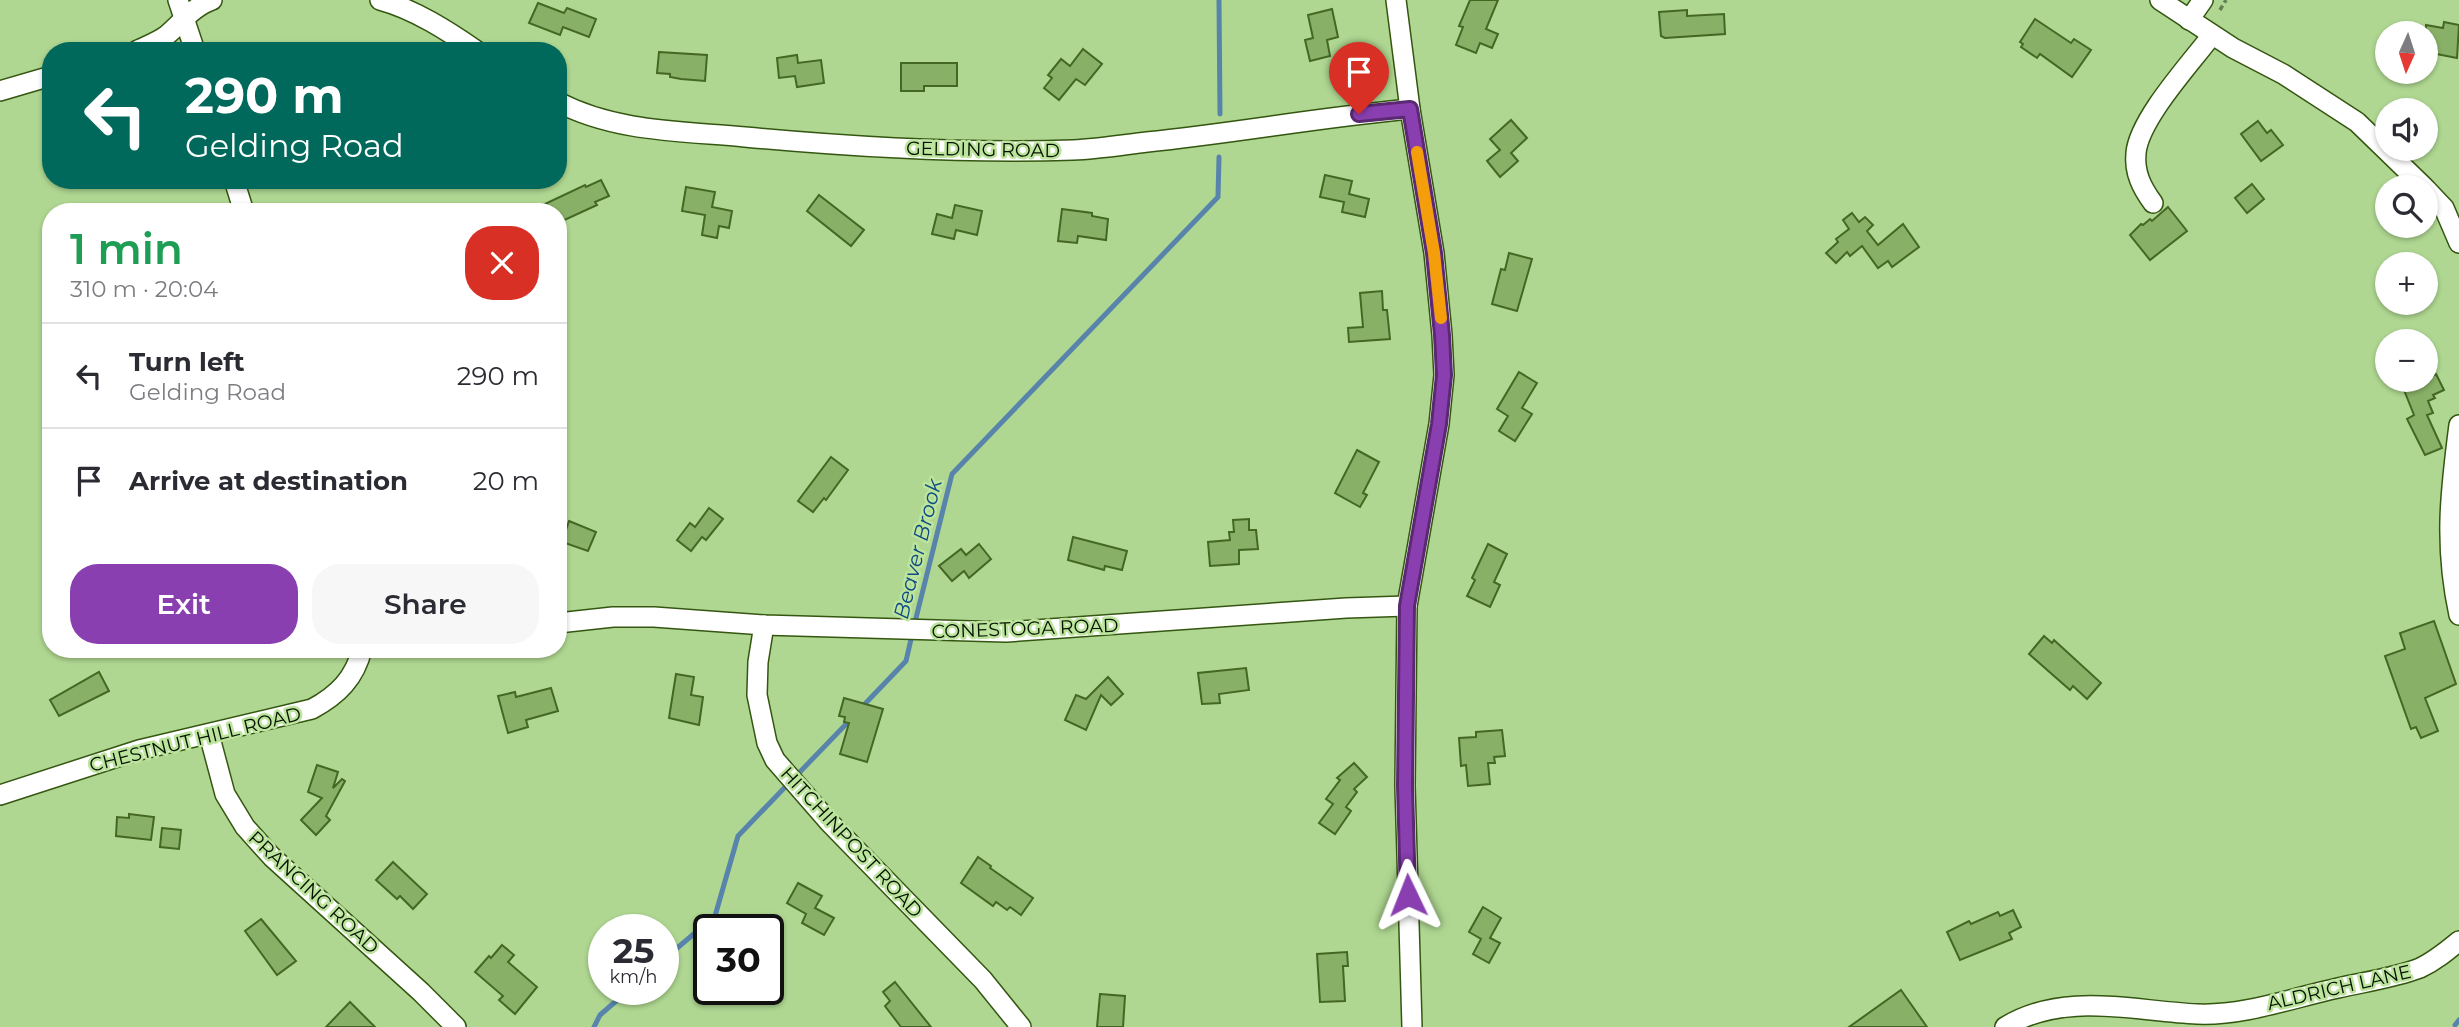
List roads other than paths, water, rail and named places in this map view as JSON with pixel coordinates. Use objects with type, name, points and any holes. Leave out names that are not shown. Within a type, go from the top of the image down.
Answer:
[{"type":"street","points":[[154,42],[164,37],[181,9],[212,0]]},
{"type":"street","points":[[380,0],[428,21],[462,42]]},
{"type":"street","points":[[1396,0],[1410,109],[1434,253],[1444,375],[1439,424],[1407,606],[1405,786],[1412,1027]]},
{"type":"street","points":[[2160,0],[2212,35],[2283,74],[2357,122],[2412,175]]},
{"type":"street","points":[[2189,20],[2203,0]]},
{"type":"street","points":[[181,9],[192,42]]},
{"type":"street","points":[[2153,203],[2138,176],[2136,153],[2140,137],[2149,119],[2212,35]]},
{"type":"street","points":[[0,91],[42,79]]},
{"type":"street","name":"GELDING ROAD","points":[[567,107],[600,120],[649,128],[778,140],[969,151],[1075,150],[1251,129],[1333,116],[1410,109]]},
{"type":"street","points":[[2438,202],[2444,208],[2459,243]]},
{"type":"street","points":[[2459,425],[2449,530],[2452,582],[2459,615]]},
{"type":"street","name":"CONESTOGA ROAD","points":[[567,623],[613,617],[654,617],[764,625],[1006,632],[1346,607],[1407,606]]},
{"type":"street","name":"HITCHINPOST ROAD","points":[[764,625],[758,662],[757,695],[766,743],[775,760],[837,831],[982,980],[1021,1027]]},
{"type":"street","name":"CHESTNUT HILL ROAD","points":[[0,794],[139,750],[312,709],[329,699],[353,675],[359,658]]},
{"type":"street","name":"PRANCING ROAD","points":[[209,734],[226,793],[245,827],[272,857],[456,1027]]},
{"type":"street","name":"ALDRICH LANE","points":[[2005,1027],[2029,1015],[2068,1006],[2119,1006],[2197,1014],[2237,1011],[2406,972],[2435,960],[2459,941]]},
{"type":"waterway","name":"Beaver Brook","points":[[1219,0],[1220,114]]},
{"type":"waterway","name":"Beaver Brook","points":[[914,626],[952,474],[1218,197],[1219,157]]},
{"type":"waterway","name":"Beaver Brook","points":[[861,708],[906,661],[912,635]]},
{"type":"waterway","name":"Beaver Brook","points":[[796,776],[852,718]]},
{"type":"waterway","name":"Beaver Brook","points":[[679,946],[715,916],[738,836],[789,783]]},
{"type":"waterway","name":"Beaver Brook","points":[[594,1027],[600,1015],[612,1005]]},
{"type":"waterway","points":[[2455,1025],[2459,1020]]}]
